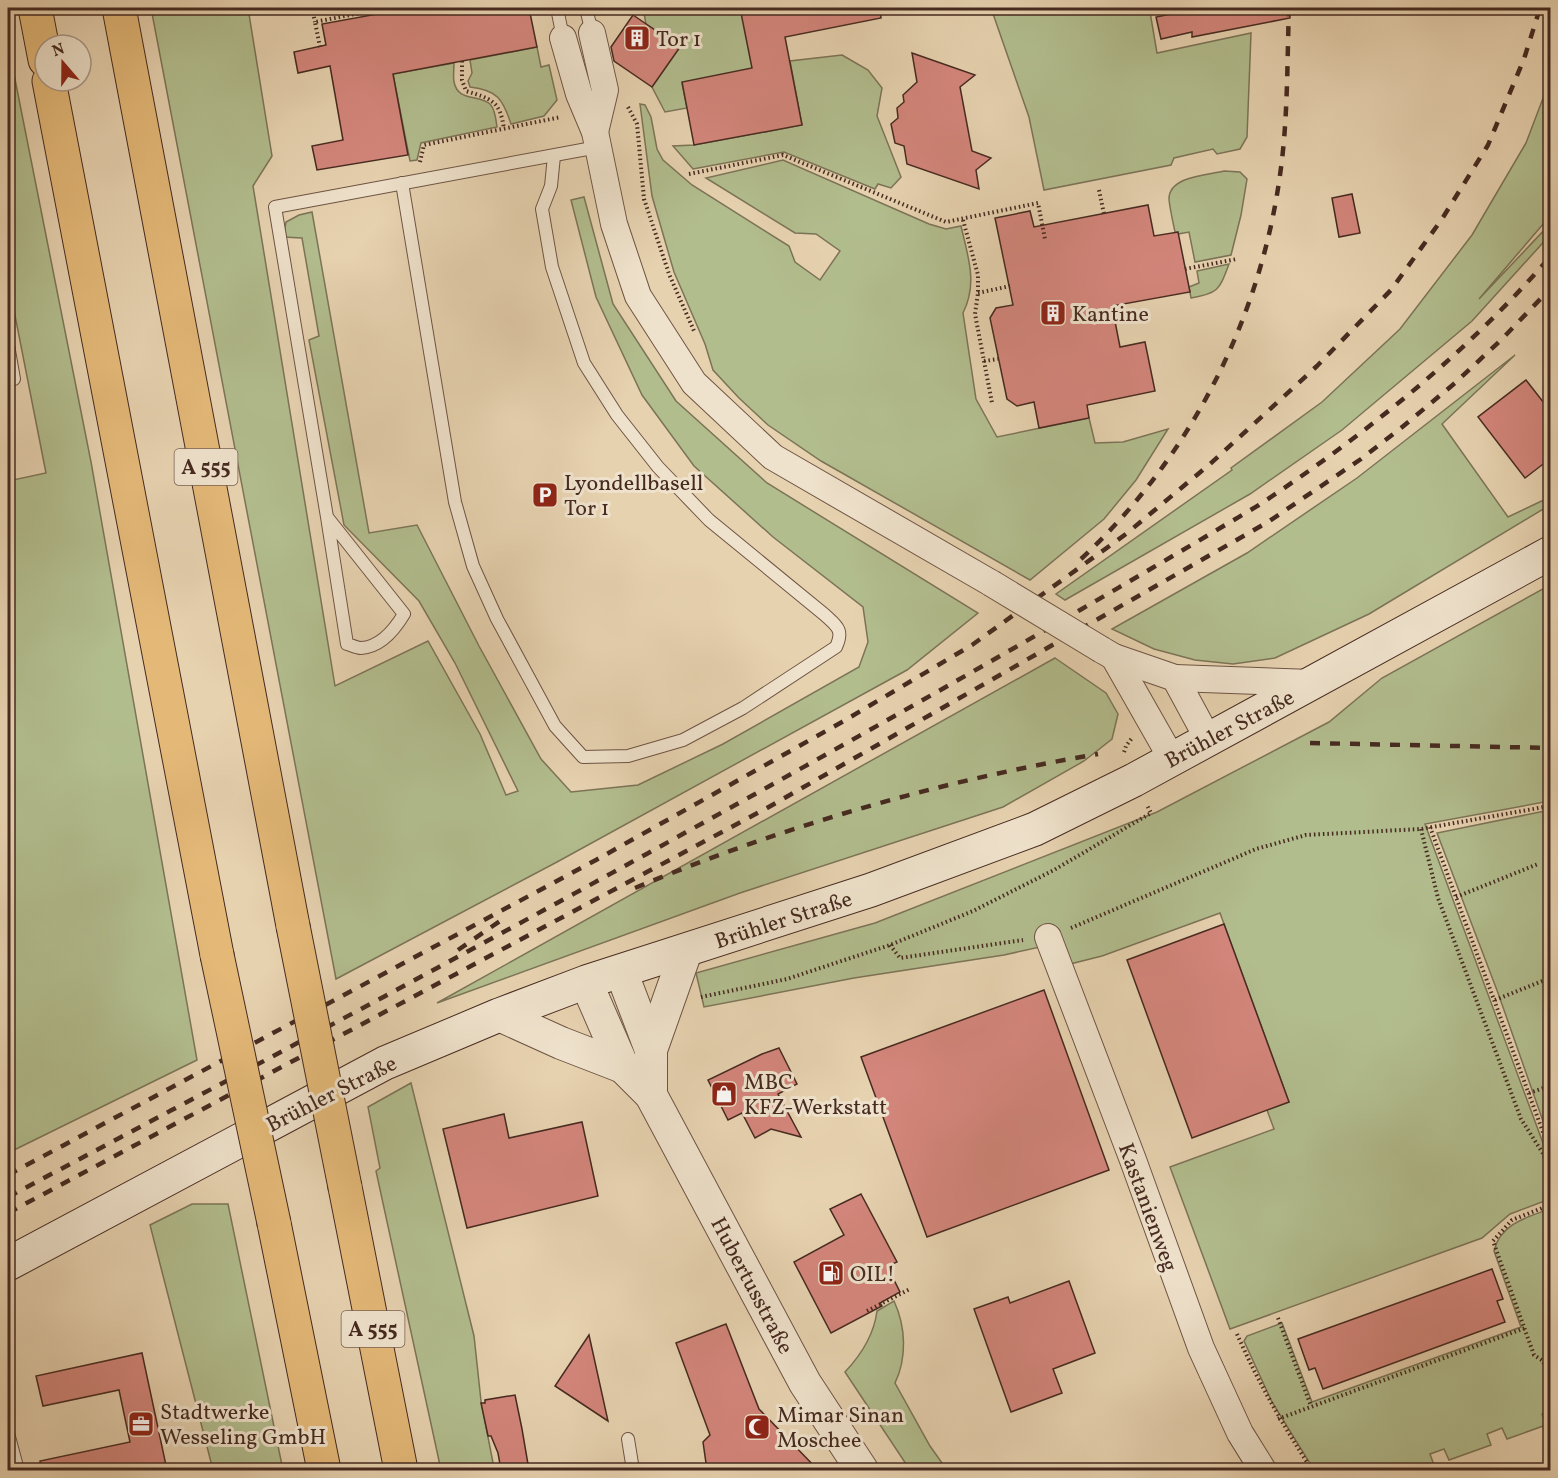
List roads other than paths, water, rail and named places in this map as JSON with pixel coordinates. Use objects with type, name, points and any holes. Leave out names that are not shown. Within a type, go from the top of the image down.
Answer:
[{"type":"highway","points":[[35,8],[40,33]]},
{"type":"highway","name":"A 555","points":[[119,8],[293,926],[401,1470]]},
{"type":"highway","points":[[51,93],[217,955],[324,1470]]},
{"type":"main road","name":"Brühler Straße","points":[[8,1264],[385,1063],[499,1015],[586,982],[871,890],[1035,829],[1208,740],[1551,553]]},
{"type":"street","points":[[592,33],[605,90],[597,139]]},
{"type":"street","points":[[563,38],[579,94],[597,139],[614,224],[638,296],[694,383],[773,457],[992,583],[1108,654],[1174,678],[1312,683]]},
{"type":"street","points":[[1108,654],[1172,759]]},
{"type":"street","points":[[1174,678],[1208,740]]},
{"type":"street","name":"Kastanienweg","points":[[1048,937],[1133,1160],[1201,1348],[1240,1433],[1263,1470]]},
{"type":"street","points":[[651,1050],[686,951]]},
{"type":"street","name":"Hubertusstraße","points":[[621,971],[651,1050],[651,1095]]},
{"type":"street","name":"Hubertusstraße","points":[[586,982],[623,1067],[651,1095],[805,1383],[862,1470]]},
{"type":"street","points":[[499,1015],[561,1043],[623,1067]]},
{"type":"lane","points":[[557,8],[563,38]]},
{"type":"lane","points":[[586,8],[592,33]]},
{"type":"lane","points":[[327,516],[404,614],[394,630],[380,642],[361,648],[347,644],[275,207],[554,156],[597,139]]},
{"type":"lane","points":[[402,183],[455,501],[473,566],[497,619],[555,726],[584,757],[628,756],[683,740],[743,708],[836,647],[840,638],[838,627],[709,520],[658,467],[617,415],[584,363],[552,267],[542,209],[551,186],[554,156]]},
{"type":"lane","points":[[8,345],[14,379],[8,380]]},
{"type":"lane","points":[[8,1432],[18,1470]]},
{"type":"lane","points":[[628,1439],[633,1470]]},
{"type":"railway","points":[[1081,559],[1120,520],[1155,477],[1186,432],[1237,334],[1256,283],[1270,229],[1280,175],[1286,112],[1289,8]]},
{"type":"railway","points":[[8,1175],[596,860],[842,722],[972,645],[1126,534],[1210,464],[1317,366],[1391,290],[1442,219],[1488,145],[1524,59],[1540,8]]},
{"type":"railway","points":[[8,1197],[638,859],[950,685],[1259,505],[1338,450],[1413,391],[1484,327],[1550,257]]},
{"type":"railway","points":[[8,1213],[767,808],[1268,522],[1361,459],[1401,428],[1455,383],[1550,289]]},
{"type":"railway","points":[[1310,743],[1550,748]]},
{"type":"railway","points":[[635,888],[748,845],[863,808],[980,778],[1098,754]]},
{"type":"railway","points":[[458,950],[500,921]]},
{"type":"place","name":"Tor 1","points":[[637,38]]},
{"type":"place","name":"Kantine","points":[[1053,313]]},
{"type":"place","name":"Lyondellbasell Tor 1","points":[[545,495]]},
{"type":"place","name":"MBC KFZ-Werkstatt","points":[[724,1094]]},
{"type":"place","name":"OIL!","points":[[831,1273]]},
{"type":"place","name":"Stadtwerke Wesseling GmbH","points":[[141,1424]]},
{"type":"place","name":"Mimar Sinan Moschee","points":[[757,1427]]}]
